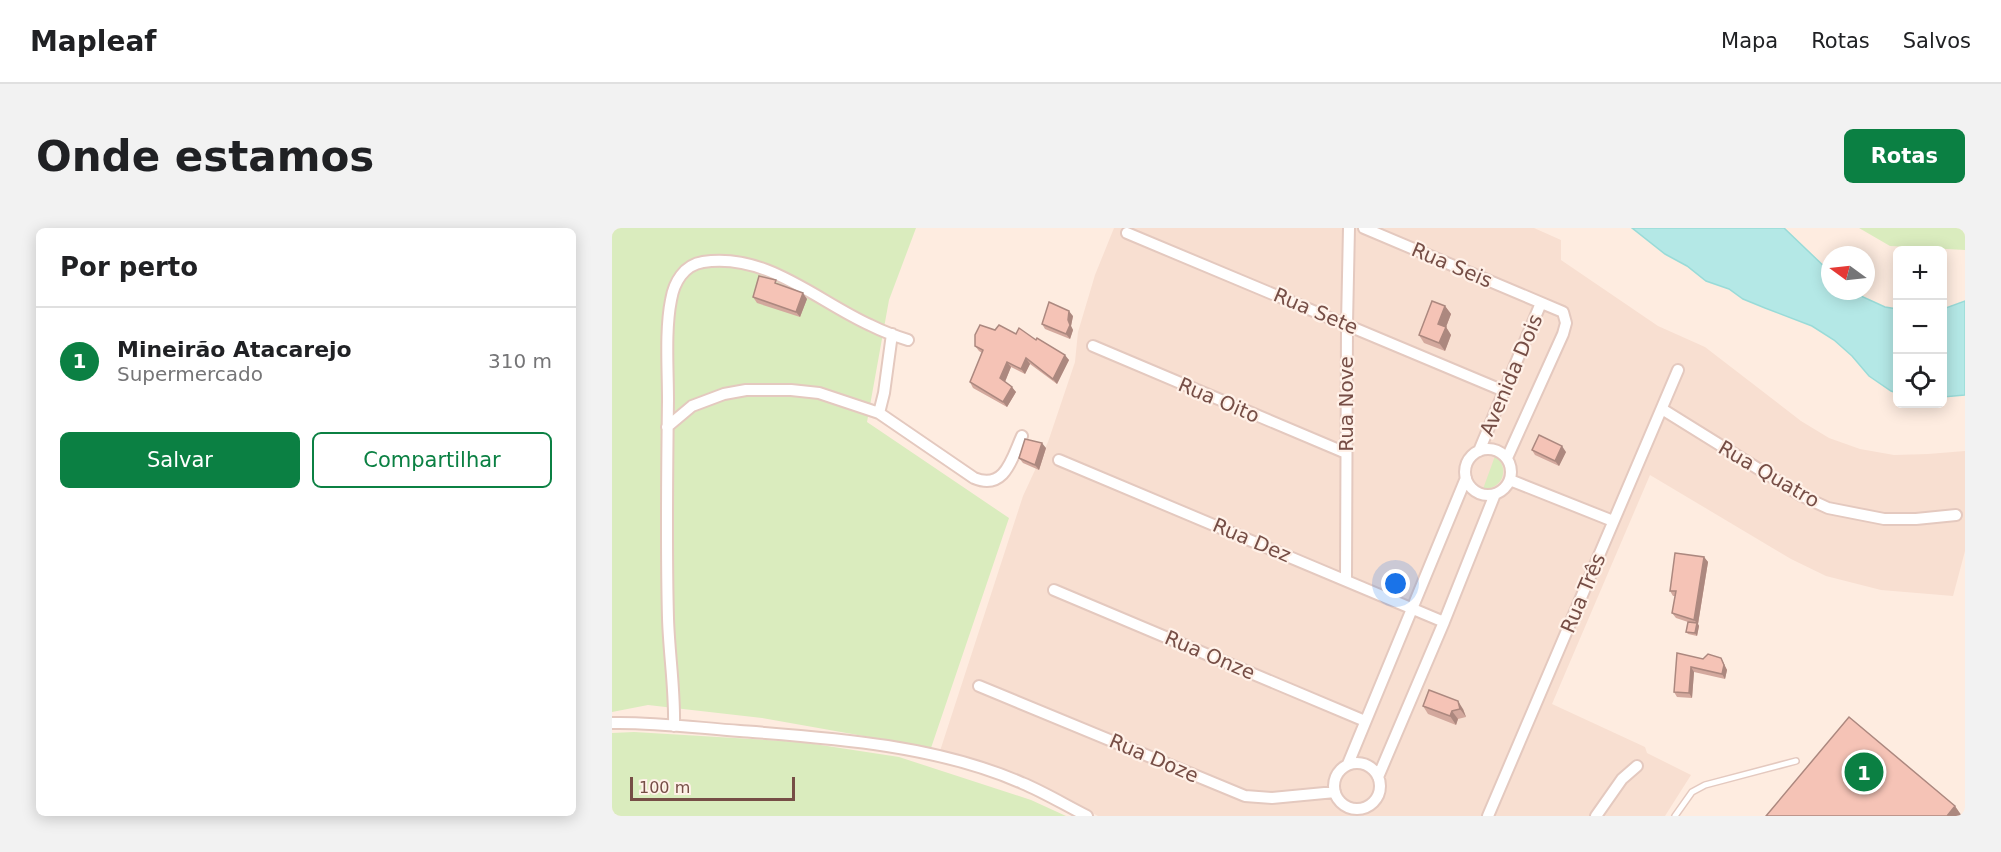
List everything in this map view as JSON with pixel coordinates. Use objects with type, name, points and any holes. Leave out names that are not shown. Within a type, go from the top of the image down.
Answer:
[{"type":"street","name":"Rua Nove","points":[[1346,579],[1349,228]]},
{"type":"street","name":"Rua Seis","points":[[1364,228],[1541,303]]},
{"type":"street","name":"Rua Sete","points":[[1127,233],[1503,391]]},
{"type":"street","points":[[674,726],[675,701],[668,618],[667,427],[671,299],[677,282],[685,270],[692,265],[706,262],[742,263],[796,283],[869,325],[908,340]]},
{"type":"street","name":"Avenida Dois","points":[[1479,451],[1541,303],[1563,312],[1566,323],[1507,458]]},
{"type":"street","points":[[879,413],[892,334]]},
{"type":"street","name":"Rua Oito","points":[[1093,346],[1346,453]]},
{"type":"street","name":"Rua Três","points":[[1488,816],[1678,370]]},
{"type":"street","points":[[667,427],[692,406],[724,394],[746,390],[791,390],[819,393],[879,413],[974,478],[989,482],[997,479],[1005,471],[1022,436]]},
{"type":"street","name":"Rua Quatro","points":[[1662,409],[1802,496],[1828,508],[1884,519],[1956,515]]},
{"type":"street","name":"Avenida Dois","points":[[1335,792],[1334,785],[1338,773],[1348,764],[1466,478],[1466,465],[1479,451],[1492,449],[1498,451],[1507,458],[1511,469],[1510,480]]},
{"type":"street","name":"Rua Dez","points":[[1059,460],[1444,622]]},
{"type":"street","points":[[1466,478],[1472,489],[1478,493],[1495,494],[1504,489],[1510,480],[1613,521]]},
{"type":"street","points":[[1378,777],[1495,494]]},
{"type":"street","name":"Rua Onze","points":[[1054,590],[1365,721]]},
{"type":"street","name":"Rua Doze","points":[[979,686],[1245,796],[1272,798],[1335,792]]},
{"type":"street","points":[[612,723],[794,735],[923,753],[970,765],[1021,782],[1087,816]]},
{"type":"street","points":[[1348,764],[1367,765],[1378,777],[1380,788],[1373,803],[1372,816]]},
{"type":"street","points":[[1596,816],[1622,779],[1636,766]]},
{"type":"street","points":[[1335,792],[1347,816]]},
{"type":"street","points":[[1341,803],[1358,809],[1373,803]]},
{"type":"lane","points":[[1675,816],[1692,792],[1705,785],[1796,761]]},
{"type":"shaded area","points":[[1114,228],[1534,228],[1561,240],[1561,260],[1658,326],[1705,347],[1801,421],[1829,438],[1860,449],[1894,455],[1965,451],[1965,551],[1953,596],[1881,590],[1826,576],[1791,559],[1650,475],[1552,704],[1645,747],[1647,753],[1691,775],[1665,816],[1098,816],[1028,778],[940,751],[1023,496],[1048,442],[1075,362],[1078,332],[1095,275]]},
{"type":"green space","points":[[612,228],[916,228],[889,300],[867,422],[1009,518],[931,748],[762,718],[648,705],[612,712]]},
{"type":"green space","points":[[1859,228],[1965,228],[1965,250],[1947,249],[1947,246],[1890,246]]},
{"type":"green space","points":[[1495,456],[1503,466],[1502,477],[1495,486],[1483,489]]},
{"type":"green space","points":[[634,732],[801,742],[899,757],[1031,800],[1066,816],[612,816],[612,733]]},
{"type":"water","points":[[1632,228],[1784,228],[1821,263],[1821,300],[1870,300],[1893,308],[1893,392],[1869,376],[1834,340],[1812,326],[1743,299],[1729,289],[1706,281],[1687,266],[1665,254]]},
{"type":"water","points":[[1965,301],[1965,395],[1947,397],[1947,308]]},
{"type":"building","points":[[759,276],[776,280],[775,283],[803,293],[796,312],[753,297]]},
{"type":"building","points":[[1432,301],[1445,306],[1438,324],[1446,327],[1439,343],[1419,335]]},
{"type":"building","points":[[1049,302],[1069,311],[1070,325],[1066,334],[1042,324]]},
{"type":"building","points":[[980,325],[995,330],[999,325],[1016,334],[1019,328],[1065,355],[1053,379],[1026,358],[1021,369],[1007,362],[1000,378],[1012,387],[1003,402],[970,382],[983,350],[975,346],[975,335]]},
{"type":"building","points":[[1539,435],[1562,446],[1555,461],[1532,450]]},
{"type":"building","points":[[1025,439],[1042,443],[1035,465],[1019,458]]},
{"type":"building","points":[[1675,553],[1704,557],[1694,620],[1672,613],[1676,591],[1670,591]]},
{"type":"building","points":[[1688,622],[1697,623],[1695,633],[1686,632]]},
{"type":"building","points":[[1677,653],[1703,659],[1708,654],[1721,658],[1724,665],[1722,674],[1691,667],[1689,693],[1674,692]]},
{"type":"building","points":[[1429,690],[1458,701],[1460,709],[1452,711],[1450,716],[1423,706]]},
{"type":"building","points":[[1849,717],[1955,806],[1947,816],[1766,816]]},
{"type":"place","name":"Mineirão Atacarejo","points":[[1864,772]]}]
